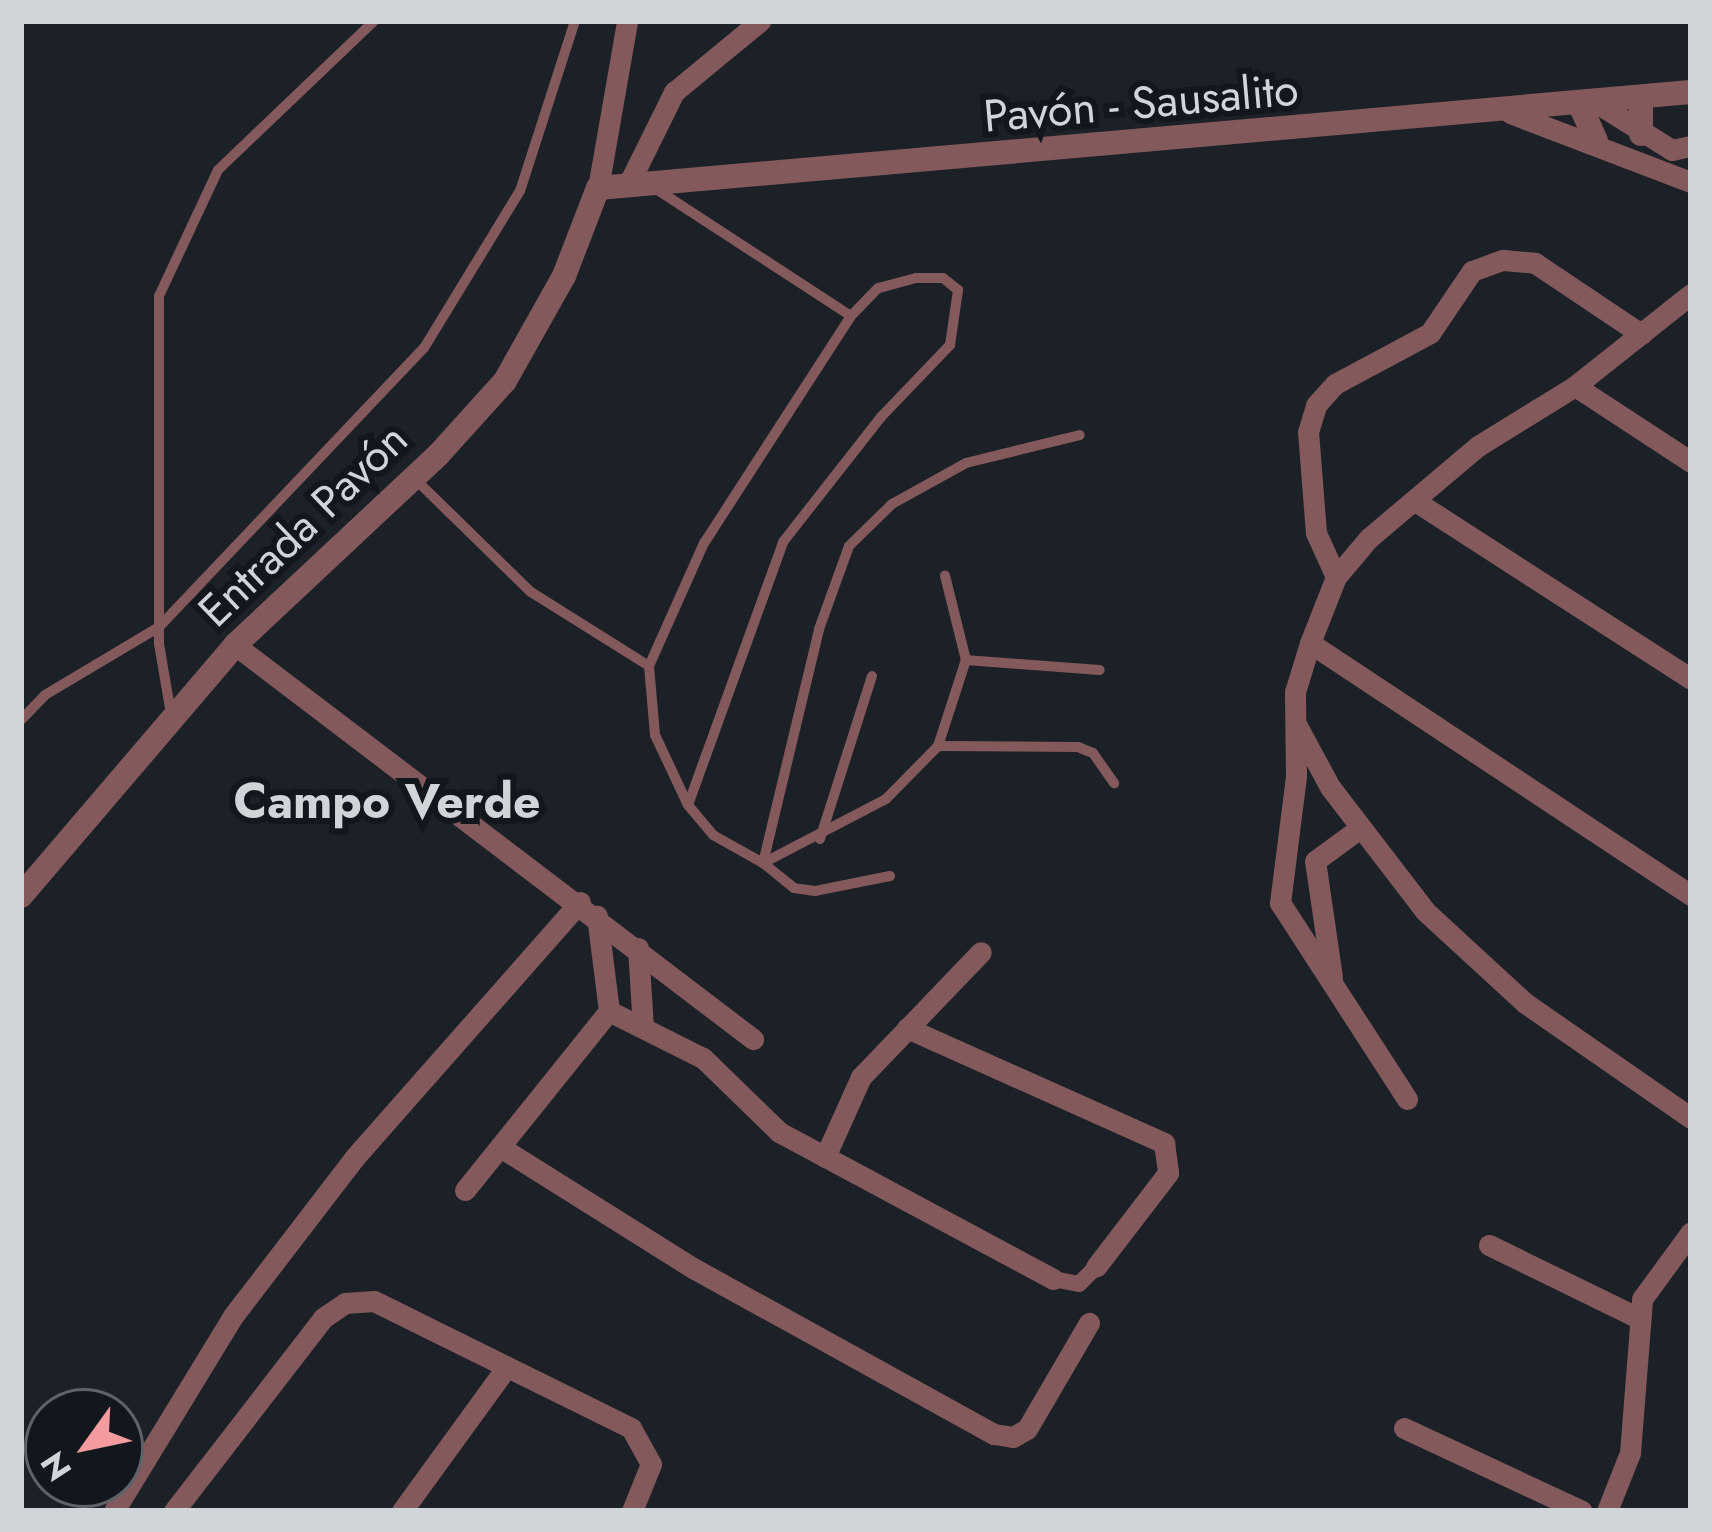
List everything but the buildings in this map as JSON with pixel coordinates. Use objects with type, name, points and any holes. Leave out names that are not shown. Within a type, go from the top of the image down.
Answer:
[{"type":"street","points":[[598,188],[627,21]]},
{"type":"street","points":[[637,182],[674,92],[760,21]]},
{"type":"street","name":"Pavón - Sausalito","points":[[598,188],[1590,106],[1691,92]]},
{"type":"street","points":[[1641,98],[1641,134]]},
{"type":"street","points":[[1590,106],[1672,150],[1691,146]]},
{"type":"street","points":[[1590,106],[1596,141]]},
{"type":"street","points":[[1510,113],[1596,141],[1691,182]]},
{"type":"street","points":[[1653,168],[1691,160]]},
{"type":"street","name":"Entrada Pavón","points":[[21,896],[235,645],[414,478],[505,381],[563,277],[598,188]]},
{"type":"street","points":[[1336,577],[1316,533],[1308,431],[1316,405],[1335,384],[1430,333],[1472,271],[1503,260],[1535,263],[1641,334]]},
{"type":"street","points":[[1407,1099],[1280,903],[1295,692],[1310,643],[1336,577],[1415,501],[1478,446],[1575,386],[1691,294]]},
{"type":"street","points":[[1575,386],[1691,462]]},
{"type":"street","points":[[1415,501],[1691,679]]},
{"type":"street","points":[[1310,643],[1691,895]]},
{"type":"street","points":[[235,645],[589,909],[753,1039]]},
{"type":"street","points":[[1296,724],[1360,828],[1425,911],[1477,961],[1691,1118]]},
{"type":"street","points":[[1335,994],[1315,861],[1360,828]]},
{"type":"street","points":[[464,1190],[609,1011],[589,909]]},
{"type":"street","points":[[114,1511],[233,1316],[342,1174],[589,909]]},
{"type":"street","points":[[638,948],[643,1028]]},
{"type":"street","points":[[825,1157],[861,1077],[982,952]]},
{"type":"street","points":[[609,1011],[714,1065],[778,1132],[1053,1279],[1079,1284],[1168,1172],[1164,1143],[907,1028]]},
{"type":"street","points":[[500,1147],[693,1268],[994,1434],[1013,1438],[1028,1429],[1089,1323]]},
{"type":"street","points":[[1607,1511],[1630,1453],[1639,1318],[1649,1279],[1691,1232]]},
{"type":"street","points":[[1489,1244],[1639,1318]]},
{"type":"street","points":[[173,1511],[323,1318],[345,1303],[374,1301],[639,1435],[651,1474],[632,1511]]},
{"type":"street","points":[[402,1511],[505,1369]]},
{"type":"street","points":[[1404,1428],[1582,1511]]},
{"type":"lane","points":[[171,717],[159,627],[160,296],[218,170],[374,21]]},
{"type":"lane","points":[[21,720],[45,695],[159,627],[424,348],[520,191],[575,21]]},
{"type":"lane","points":[[637,182],[851,316]]},
{"type":"lane","points":[[688,805],[783,542],[880,417],[950,345],[958,290],[943,278],[916,278],[878,288],[851,316],[704,543],[649,666],[655,735],[688,805],[713,836],[763,863],[794,888],[815,891],[890,876]]},
{"type":"lane","points":[[763,863],[804,716],[819,629],[849,546],[892,504],[967,463],[1080,435]]},
{"type":"lane","points":[[414,478],[531,592],[649,666]]},
{"type":"lane","points":[[763,863],[820,839],[886,799],[938,746],[966,660],[945,576]]},
{"type":"lane","points":[[966,660],[1100,670]]},
{"type":"lane","points":[[820,839],[872,676]]},
{"type":"lane","points":[[938,746],[1078,747],[1093,753],[1114,783]]},
{"type":"district","name":"Campo Verde","points":[[387,802]]}]
